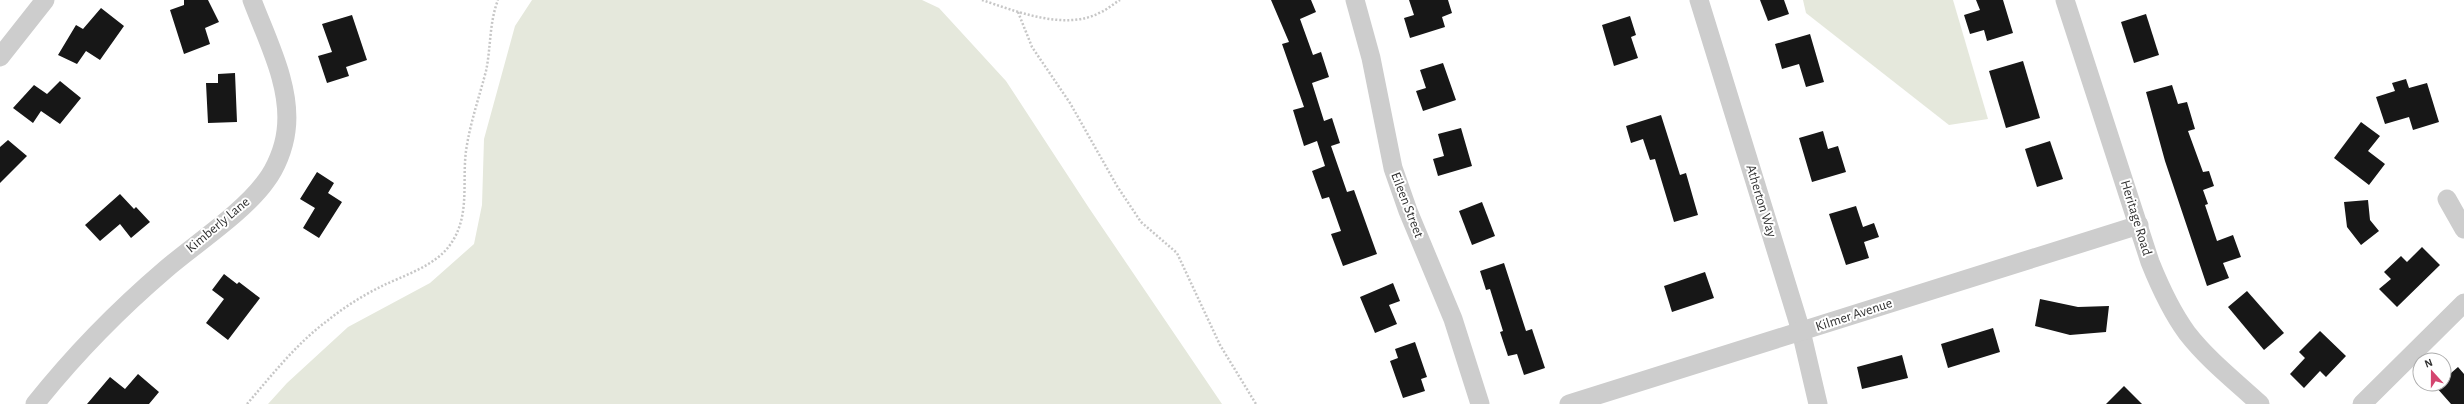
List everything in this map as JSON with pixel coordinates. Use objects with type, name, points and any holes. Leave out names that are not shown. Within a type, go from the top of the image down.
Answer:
[{"type":"street","points":[[0,57],[45,0]]},
{"type":"street","name":"Kimberly Lane","points":[[35,404],[56,377],[109,321],[165,270],[247,201],[266,181],[275,164],[286,131],[286,104],[280,76],[252,0]]},
{"type":"street","name":"Eileen Street","points":[[1355,0],[1370,58],[1393,168],[1408,211],[1453,319],[1480,404]]},
{"type":"street","name":"Atherton Way","points":[[1698,0],[1801,331],[1818,404]]},
{"type":"street","name":"Heritage Road","points":[[2065,0],[2150,262],[2166,299],[2187,332],[2213,362],[2260,404]]},
{"type":"street","points":[[2447,199],[2464,229]]},
{"type":"street","name":"Kilmer Avenue","points":[[1569,404],[2139,225]]},
{"type":"street","points":[[2362,404],[2464,303]]},
{"type":"path","points":[[247,404],[286,358],[326,321],[380,287],[421,268],[441,254],[452,243],[460,223],[466,194],[466,153],[471,120],[486,70],[493,13],[498,0]]},
{"type":"path","points":[[982,0],[1018,12],[1044,18],[1078,20],[1098,14],[1120,0]]},
{"type":"path","points":[[1018,12],[1032,47],[1070,104],[1117,186],[1141,222],[1177,253],[1220,345],[1256,404]]},
{"type":"shaded area","points":[[532,0],[922,0],[939,8],[1006,81],[1089,208],[1222,404],[268,404],[287,383],[348,327],[430,283],[474,244],[482,205],[484,139],[515,26]]},
{"type":"shaded area","points":[[1803,0],[1953,0],[1988,119],[1949,125],[1806,13]]},
{"type":"building","points":[[184,0],[208,0],[219,22],[205,28],[210,44],[184,54],[170,10],[184,5]]},
{"type":"building","points":[[1271,0],[1311,0],[1316,12],[1300,19],[1313,55],[1321,52],[1329,77],[1312,83],[1324,121],[1332,118],[1340,143],[1331,146],[1347,192],[1354,190],[1377,254],[1343,266],[1331,234],[1341,231],[1329,197],[1322,199],[1312,171],[1325,166],[1317,141],[1304,146],[1293,110],[1304,107],[1282,44],[1289,42]]},
{"type":"building","points":[[1409,0],[1448,0],[1452,13],[1442,17],[1445,27],[1410,38],[1404,18],[1414,15]]},
{"type":"building","points":[[1760,0],[1784,0],[1789,14],[1768,21]]},
{"type":"building","points":[[1976,0],[2003,0],[2013,33],[1987,41],[1984,30],[1970,34],[1964,15],[1980,10]]},
{"type":"building","points":[[101,8],[124,26],[100,60],[86,51],[77,64],[58,55],[76,25],[83,29]]},
{"type":"building","points":[[2146,14],[2159,55],[2134,63],[2121,22]]},
{"type":"building","points":[[352,15],[367,60],[346,67],[349,76],[327,83],[318,56],[332,52],[322,24]]},
{"type":"building","points":[[1630,16],[1636,35],[1631,37],[1638,58],[1614,66],[1602,25]]},
{"type":"building","points":[[1810,34],[1824,82],[1806,87],[1799,64],[1782,69],[1775,44]]},
{"type":"building","points":[[2023,61],[2040,118],[2006,128],[1989,71]]},
{"type":"building","points":[[1443,63],[1456,100],[1423,111],[1416,91],[1426,88],[1420,70]]},
{"type":"building","points":[[235,73],[237,122],[208,123],[206,83],[218,83],[218,74]]},
{"type":"building","points":[[2406,79],[2409,88],[2427,83],[2439,122],[2413,130],[2409,117],[2385,124],[2376,97],[2395,91],[2392,83]]},
{"type":"building","points":[[60,81],[81,98],[60,124],[41,111],[33,123],[13,108],[34,85],[47,94]]},
{"type":"building","points":[[2172,85],[2178,104],[2187,102],[2195,129],[2188,131],[2203,172],[2209,171],[2214,186],[2203,190],[2208,204],[2205,205],[2217,241],[2233,235],[2241,257],[2223,263],[2229,278],[2207,286],[2165,161],[2146,92]]},
{"type":"building","points":[[1661,115],[1680,175],[1686,173],[1698,215],[1674,222],[1655,159],[1650,160],[1643,139],[1631,143],[1626,126]]},
{"type":"building","points":[[2361,122],[2380,136],[2368,151],[2385,164],[2369,185],[2334,158]]},
{"type":"building","points":[[1461,128],[1472,166],[1438,176],[1433,159],[1444,156],[1438,134]]},
{"type":"building","points":[[1823,131],[1828,149],[1838,146],[1846,172],[1812,182],[1799,138]]},
{"type":"building","points":[[8,140],[27,156],[0,183],[0,147]]},
{"type":"building","points":[[2050,141],[2063,179],[2037,187],[2025,149]]},
{"type":"building","points":[[317,172],[334,183],[328,193],[342,202],[319,238],[303,228],[315,208],[300,199]]},
{"type":"building","points":[[120,194],[134,209],[136,207],[150,222],[131,238],[120,224],[100,241],[85,225]]},
{"type":"building","points":[[2368,200],[2370,220],[2379,231],[2361,245],[2347,227],[2344,202]]},
{"type":"building","points":[[1482,202],[1495,236],[1472,245],[1459,211]]},
{"type":"building","points":[[1856,206],[1863,227],[1874,223],[1879,237],[1864,242],[1869,258],[1846,265],[1829,214]]},
{"type":"building","points":[[2422,247],[2440,265],[2397,307],[2379,289],[2391,279],[2384,272],[2401,256],[2407,262]]},
{"type":"building","points":[[1504,263],[1526,331],[1532,329],[1545,368],[1524,375],[1517,354],[1508,356],[1500,332],[1503,331],[1490,289],[1486,290],[1480,271]]},
{"type":"building","points":[[1705,272],[1714,298],[1672,312],[1664,286]]},
{"type":"building","points":[[224,274],[237,284],[239,282],[260,298],[228,340],[206,323],[224,299],[212,290]]},
{"type":"building","points":[[1393,283],[1400,301],[1389,305],[1397,324],[1375,333],[1360,297]]},
{"type":"building","points":[[2247,291],[2284,333],[2264,350],[2228,307]]},
{"type":"building","points":[[2040,299],[2078,307],[2109,306],[2106,332],[2070,335],[2035,326]]},
{"type":"building","points":[[1993,328],[2000,352],[1948,368],[1941,344]]},
{"type":"building","points":[[2320,331],[2346,356],[2326,377],[2320,371],[2304,388],[2290,374],[2305,358],[2299,352]]},
{"type":"building","points":[[1415,342],[1427,377],[1421,379],[1425,391],[1403,398],[1390,361],[1398,358],[1395,349]]},
{"type":"building","points":[[1902,355],[1908,378],[1862,389],[1857,367]]},
{"type":"building","points":[[2458,367],[2464,374],[2464,404],[2451,404],[2440,392],[2452,392],[2452,372]]},
{"type":"building","points":[[138,374],[159,392],[149,404],[87,404],[110,377],[125,389]]},
{"type":"building","points":[[2124,386],[2142,404],[2106,404]]}]
